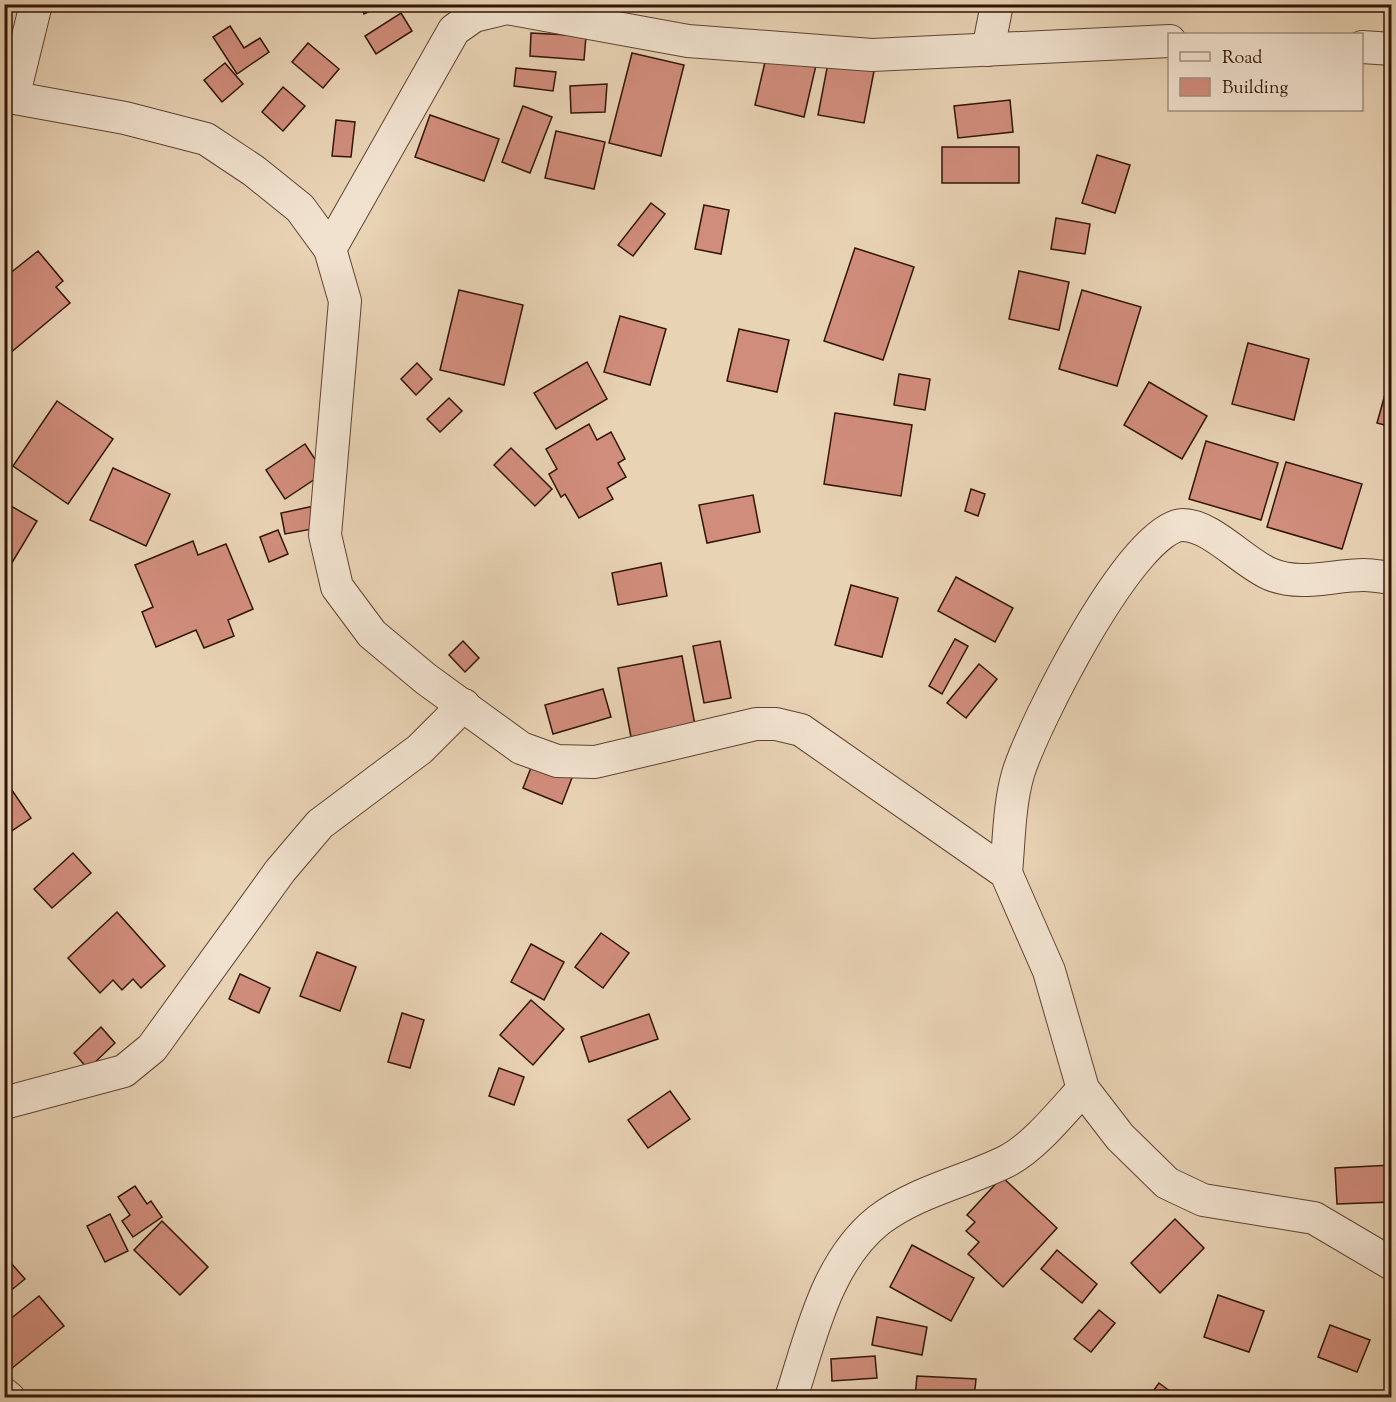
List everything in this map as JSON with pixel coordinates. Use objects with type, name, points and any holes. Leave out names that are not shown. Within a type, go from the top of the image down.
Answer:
[{"type":"street","points":[[36,4],[9,97],[125,118],[206,139],[254,171],[300,208],[330,249],[345,301],[325,535],[337,587],[372,634],[426,679],[521,748],[557,761],[595,762],[756,724],[776,724],[801,730],[1006,873]]},
{"type":"street","points":[[988,50],[997,4]]},
{"type":"street","points":[[330,249],[454,30],[474,16],[507,8],[688,41],[872,55],[1168,41]]},
{"type":"street","points":[[1363,47],[1392,49]]},
{"type":"street","points":[[1392,578],[1364,575],[1289,580],[1268,573],[1198,528],[1182,525],[1164,530],[1151,542],[1111,595],[1071,659],[1037,723],[1018,775],[1006,873],[1049,971],[1083,1089],[1120,1137],[1167,1183],[1203,1200],[1314,1218],[1392,1264]]},
{"type":"street","points":[[4,1103],[124,1071],[152,1048],[280,871],[320,824],[420,749],[464,705]]},
{"type":"street","points":[[791,1398],[831,1282],[852,1249],[879,1221],[937,1188],[1008,1160],[1044,1131],[1083,1089]]},
{"type":"street","points":[[4,1394],[9,1398]]},
{"type":"building","points":[[360,4],[384,4],[364,14]]},
{"type":"building","points":[[401,13],[412,31],[376,54],[365,36]]},
{"type":"building","points":[[230,26],[244,48],[260,38],[269,52],[237,74],[213,37]]},
{"type":"building","points":[[531,33],[586,36],[584,60],[530,56]]},
{"type":"building","points":[[308,43],[339,69],[323,88],[292,62]]},
{"type":"building","points":[[768,49],[817,61],[804,117],[755,105]]},
{"type":"building","points":[[632,53],[684,65],[661,156],[609,143]]},
{"type":"building","points":[[225,63],[243,84],[222,102],[204,80]]},
{"type":"building","points":[[828,63],[874,71],[864,123],[818,115]]},
{"type":"building","points":[[516,68],[556,72],[553,91],[514,86]]},
{"type":"building","points":[[607,84],[605,112],[571,113],[570,86]]},
{"type":"building","points":[[283,87],[305,106],[283,131],[262,112]]},
{"type":"building","points":[[1010,100],[1013,132],[958,138],[954,106]]},
{"type":"building","points":[[523,106],[552,117],[530,173],[502,162]]},
{"type":"building","points":[[430,115],[499,139],[484,181],[415,157]]},
{"type":"building","points":[[336,120],[355,122],[351,157],[332,156]]},
{"type":"building","points":[[556,131],[605,142],[594,189],[545,178]]},
{"type":"building","points":[[942,147],[1019,147],[1019,183],[942,183]]},
{"type":"building","points":[[1097,155],[1130,165],[1115,213],[1082,203]]},
{"type":"building","points":[[651,203],[665,214],[633,256],[618,245]]},
{"type":"building","points":[[704,205],[729,210],[721,254],[695,249]]},
{"type":"building","points":[[1056,218],[1090,224],[1085,254],[1051,249]]},
{"type":"building","points":[[855,248],[914,267],[883,360],[824,341]]},
{"type":"building","points":[[38,251],[63,281],[56,287],[70,303],[9,354],[4,349],[4,278]]},
{"type":"building","points":[[1019,271],[1069,282],[1059,330],[1009,319]]},
{"type":"building","points":[[459,290],[523,305],[504,385],[440,370]]},
{"type":"building","points":[[1082,290],[1141,307],[1117,386],[1059,369]]},
{"type":"building","points":[[620,316],[666,329],[650,385],[604,372]]},
{"type":"building","points":[[739,329],[789,340],[777,392],[727,381]]},
{"type":"building","points":[[1248,343],[1309,359],[1294,420],[1232,404]]},
{"type":"building","points":[[587,362],[607,399],[556,429],[534,393]]},
{"type":"building","points":[[417,363],[432,379],[416,395],[401,379]]},
{"type":"building","points":[[1392,369],[1392,427],[1377,423]]},
{"type":"building","points":[[899,374],[930,379],[925,410],[894,405]]},
{"type":"building","points":[[1149,382],[1207,416],[1182,459],[1124,425]]},
{"type":"building","points":[[449,398],[462,411],[440,432],[427,419]]},
{"type":"building","points":[[57,401],[113,439],[68,504],[13,466]]},
{"type":"building","points":[[835,413],[912,425],[901,496],[824,484]]},
{"type":"building","points":[[589,424],[597,440],[611,432],[625,459],[618,463],[626,477],[607,488],[613,499],[579,518],[565,494],[561,497],[549,474],[557,469],[546,449]]},
{"type":"building","points":[[1206,441],[1278,463],[1261,520],[1189,499]]},
{"type":"building","points":[[305,444],[324,473],[285,499],[266,470]]},
{"type":"building","points":[[511,448],[552,489],[535,506],[494,465]]},
{"type":"building","points":[[1286,462],[1362,484],[1342,549],[1267,527]]},
{"type":"building","points":[[113,468],[170,494],[146,546],[90,520]]},
{"type":"building","points":[[971,489],[985,494],[978,516],[965,511]]},
{"type":"building","points":[[753,495],[760,532],[707,543],[699,505]]},
{"type":"building","points":[[4,502],[37,521],[4,576]]},
{"type":"building","points":[[319,505],[323,527],[285,534],[281,513]]},
{"type":"building","points":[[278,530],[288,554],[269,562],[260,537]]},
{"type":"building","points":[[193,541],[198,555],[226,544],[253,609],[228,620],[234,636],[204,648],[196,630],[156,647],[142,612],[153,607],[135,565]]},
{"type":"building","points":[[661,563],[667,596],[618,605],[612,573]]},
{"type":"building","points":[[956,577],[1013,608],[995,642],[938,611]]},
{"type":"building","points":[[851,585],[898,598],[882,657],[835,645]]},
{"type":"building","points":[[955,639],[968,646],[942,694],[929,686]]},
{"type":"building","points":[[463,641],[479,658],[465,672],[449,655]]},
{"type":"building","points":[[720,641],[731,698],[704,703],[693,646]]},
{"type":"building","points":[[682,656],[695,725],[631,737],[618,668]]},
{"type":"building","points":[[979,664],[997,679],[966,718],[947,703]]},
{"type":"building","points":[[603,689],[611,717],[553,734],[545,705]]},
{"type":"building","points":[[536,755],[575,770],[562,804],[523,788]]},
{"type":"building","points":[[7,783],[31,818],[4,836],[4,784]]},
{"type":"building","points":[[73,853],[91,873],[52,908],[34,889]]},
{"type":"building","points":[[117,912],[165,966],[141,988],[133,979],[122,990],[113,980],[100,993],[68,958]]},
{"type":"building","points":[[601,933],[629,953],[603,988],[575,967]]},
{"type":"building","points":[[531,944],[564,962],[544,1000],[511,982]]},
{"type":"building","points":[[317,952],[356,967],[340,1011],[300,996]]},
{"type":"building","points":[[240,974],[270,988],[259,1013],[229,999]]},
{"type":"building","points":[[531,1000],[564,1029],[533,1065],[500,1035]]},
{"type":"building","points":[[402,1013],[424,1020],[410,1068],[388,1062]]},
{"type":"building","points":[[649,1014],[658,1039],[589,1062],[581,1037]]},
{"type":"building","points":[[101,1027],[115,1043],[88,1069],[74,1053]]},
{"type":"building","points":[[499,1068],[524,1077],[514,1105],[489,1096]]},
{"type":"building","points":[[670,1091],[690,1119],[648,1148],[628,1120]]},
{"type":"building","points":[[1392,1165],[1392,1202],[1337,1204],[1335,1168]]},
{"type":"building","points":[[1002,1177],[1057,1228],[1003,1287],[968,1254],[979,1242],[966,1231],[975,1222],[967,1215]]},
{"type":"building","points":[[135,1186],[147,1204],[151,1201],[162,1217],[133,1237],[122,1221],[130,1215],[118,1197]]},
{"type":"building","points":[[110,1214],[128,1251],[105,1262],[87,1226]]},
{"type":"building","points":[[1175,1219],[1204,1248],[1160,1293],[1131,1263]]},
{"type":"building","points":[[162,1221],[208,1267],[180,1295],[134,1250]]},
{"type":"building","points":[[912,1245],[974,1278],[951,1321],[890,1287]]},
{"type":"building","points":[[1057,1250],[1097,1284],[1082,1303],[1041,1269]]},
{"type":"building","points":[[4,1255],[25,1279],[4,1296]]},
{"type":"building","points":[[1218,1295],[1264,1311],[1249,1352],[1204,1337]]},
{"type":"building","points":[[39,1296],[64,1326],[6,1373],[4,1324]]},
{"type":"building","points":[[1099,1310],[1115,1323],[1091,1352],[1074,1339]]},
{"type":"building","points":[[877,1317],[927,1327],[922,1355],[872,1345]]},
{"type":"building","points":[[1330,1325],[1370,1340],[1357,1372],[1318,1357]]},
{"type":"building","points":[[875,1356],[877,1378],[832,1381],[831,1359]]},
{"type":"building","points":[[917,1376],[976,1379],[974,1398],[915,1398]]},
{"type":"building","points":[[1159,1383],[1179,1398],[1148,1398]]}]
